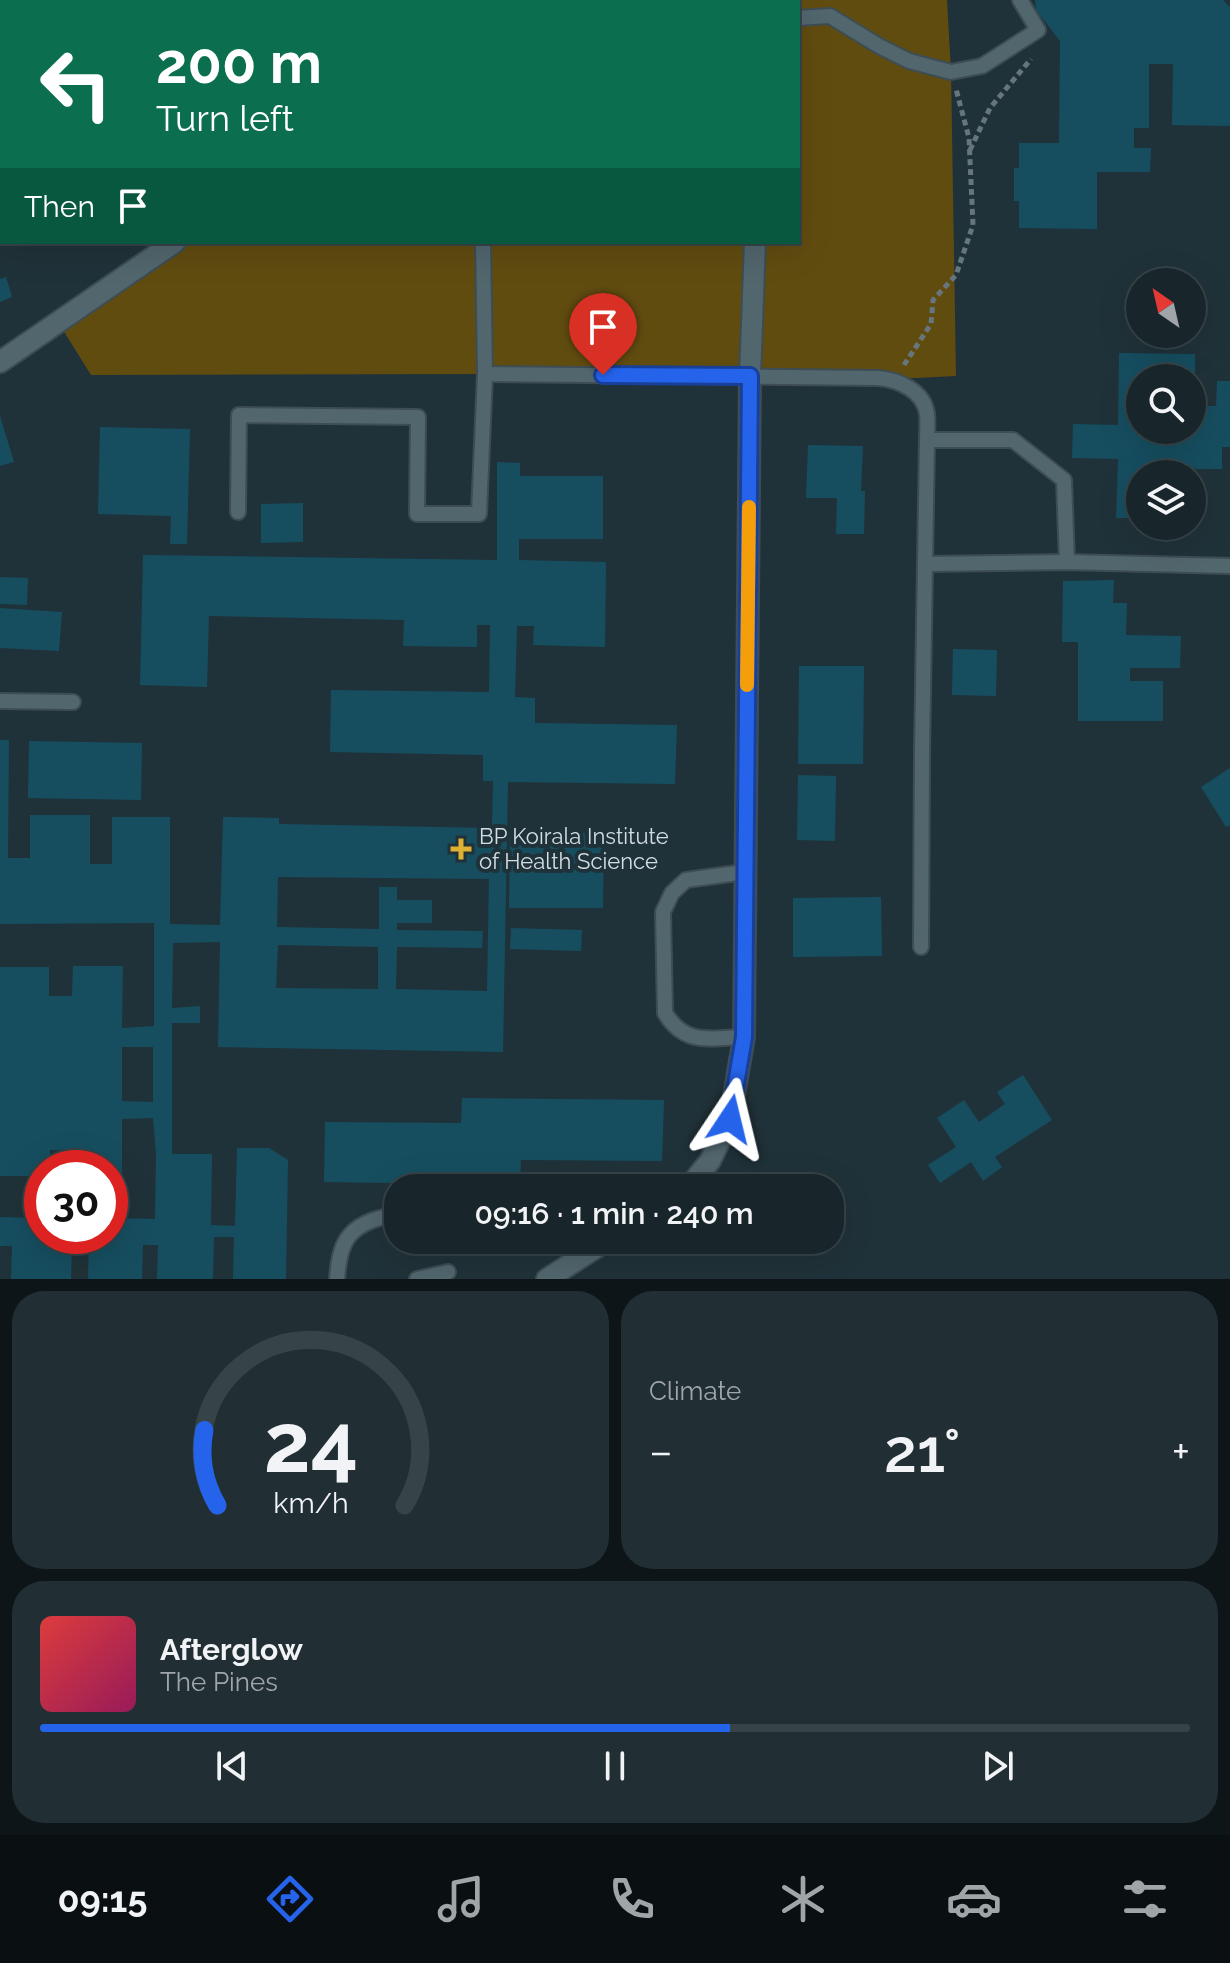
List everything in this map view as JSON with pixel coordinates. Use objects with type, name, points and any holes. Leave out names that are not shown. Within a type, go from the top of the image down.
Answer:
[{"type":"street","points":[[0,362],[172,244]]},
{"type":"street","points":[[699,1174],[710,1161],[730,1119],[744,1037],[750,376],[755,244]]},
{"type":"street","points":[[547,1279],[586,1254]]},
{"type":"lane","points":[[800,18],[830,16],[909,61],[951,72],[982,66],[1038,30],[1020,0]]},
{"type":"lane","points":[[238,512],[239,415],[269,415],[418,417],[417,514],[479,514],[485,374],[483,244]]},
{"type":"lane","points":[[485,374],[895,379],[922,401],[927,411],[927,440],[921,947]]},
{"type":"lane","points":[[927,440],[1013,440],[1064,480],[1067,562]]},
{"type":"lane","points":[[925,564],[1067,562],[1230,566]]},
{"type":"lane","points":[[0,701],[73,702]]},
{"type":"lane","points":[[744,1037],[691,1038],[673,1027],[665,1013],[663,912],[672,893],[686,880],[745,872]]},
{"type":"lane","points":[[337,1279],[339,1259],[349,1235],[370,1221],[384,1218]]},
{"type":"lane","points":[[417,1279],[448,1272]]},
{"type":"path","points":[[970,151],[990,108],[1032,59],[1038,30]]},
{"type":"path","points":[[895,379],[931,324],[933,300],[956,275],[973,225],[969,138],[951,72]]},
{"type":"shaded area","points":[[800,0],[947,0],[956,376],[895,379],[485,374],[91,375],[58,322],[172,244],[800,244]]},
{"type":"building","points":[[1035,0],[1223,0],[1230,7],[1230,126],[1172,125],[1173,64],[1149,64],[1149,128],[1134,128],[1134,148],[1151,148],[1150,172],[1097,172],[1097,229],[1019,228],[1019,201],[1014,201],[1014,168],[1019,168],[1019,143],[1059,143],[1060,41],[1036,10]]},
{"type":"building","points":[[6,277],[12,297],[0,302],[0,279]]},
{"type":"building","points":[[1119,353],[1195,354],[1195,364],[1126,364],[1126,444],[1206,444],[1206,406],[1216,406],[1217,381],[1230,381],[1230,447],[1222,447],[1222,469],[1206,469],[1206,460],[1126,460],[1126,518],[1116,518],[1118,459],[1072,458],[1073,424],[1118,425]]},
{"type":"building","points":[[0,416],[14,462],[0,466]]},
{"type":"building","points":[[100,427],[190,429],[187,544],[170,544],[171,516],[98,514]]},
{"type":"building","points":[[808,445],[863,446],[861,491],[865,491],[864,534],[836,534],[837,498],[806,498]]},
{"type":"building","points":[[497,462],[520,463],[520,476],[603,476],[603,539],[519,539],[519,560],[606,562],[605,647],[533,645],[534,626],[517,626],[515,697],[535,698],[535,723],[677,725],[675,784],[508,782],[503,1052],[218,1047],[220,942],[173,943],[172,1008],[200,1006],[200,1023],[172,1023],[172,1154],[212,1154],[211,1225],[235,1226],[237,1148],[269,1148],[288,1160],[286,1279],[233,1279],[234,1237],[214,1237],[213,1279],[157,1279],[158,1245],[143,1245],[142,1279],[88,1279],[89,1254],[128,1254],[128,1218],[155,1219],[153,1118],[122,1119],[122,1150],[24,1150],[24,1176],[0,1176],[0,967],[49,967],[49,996],[72,996],[73,966],[123,966],[122,1028],[154,1026],[154,923],[0,924],[0,740],[9,740],[8,858],[30,858],[30,815],[90,815],[90,864],[112,864],[112,817],[170,817],[170,924],[220,925],[223,817],[279,818],[279,824],[492,828],[493,781],[483,781],[483,755],[330,752],[331,690],[489,692],[490,625],[477,625],[477,647],[403,646],[404,620],[209,616],[207,687],[140,685],[143,555],[497,560]],"holes":[[[278,877],[489,879],[487,991],[396,989],[397,947],[482,948],[483,931],[397,930],[397,923],[432,923],[432,900],[397,900],[397,887],[379,887],[379,929],[277,927]],[[278,945],[378,947],[378,989],[276,988]],[[122,1047],[153,1047],[153,1102],[122,1101]]]},
{"type":"building","points":[[303,503],[303,542],[261,543],[261,504]]},
{"type":"building","points":[[0,577],[28,578],[27,605],[0,604]]},
{"type":"building","points":[[1114,580],[1113,603],[1127,603],[1126,635],[1181,636],[1180,668],[1130,668],[1130,681],[1163,681],[1163,721],[1078,721],[1078,642],[1062,642],[1063,581]]},
{"type":"building","points":[[0,608],[62,612],[59,651],[0,648]]},
{"type":"building","points":[[953,649],[997,650],[996,696],[952,695]]},
{"type":"building","points":[[799,666],[864,666],[863,764],[798,764]]},
{"type":"building","points":[[29,741],[142,743],[141,800],[28,798]]},
{"type":"building","points":[[1230,768],[1230,825],[1226,827],[1201,787]]},
{"type":"building","points":[[798,775],[836,776],[835,841],[797,840]]},
{"type":"building","points":[[510,833],[604,833],[603,908],[509,908]]},
{"type":"building","points":[[881,897],[882,956],[793,957],[793,898]]},
{"type":"building","points":[[511,928],[582,930],[581,951],[510,949]]},
{"type":"building","points":[[1023,1075],[1052,1120],[995,1157],[1002,1167],[983,1181],[971,1162],[940,1183],[928,1165],[956,1147],[937,1118],[964,1100],[979,1122],[1005,1104],[997,1092]]},
{"type":"building","points":[[462,1098],[664,1100],[662,1161],[521,1160],[520,1174],[384,1174],[384,1183],[324,1182],[325,1122],[461,1123]]},
{"type":"building","points":[[0,1217],[24,1218],[24,1254],[72,1254],[71,1279],[11,1279],[12,1246],[0,1246]]},
{"type":"slow traffic","points":[[747,685],[749,507]]},
{"type":"place","name":"BP Koirala Institute of Health Science","points":[[461,849]]},
{"type":"route","points":[[603,375],[750,376],[744,1037],[730,1119]]}]
